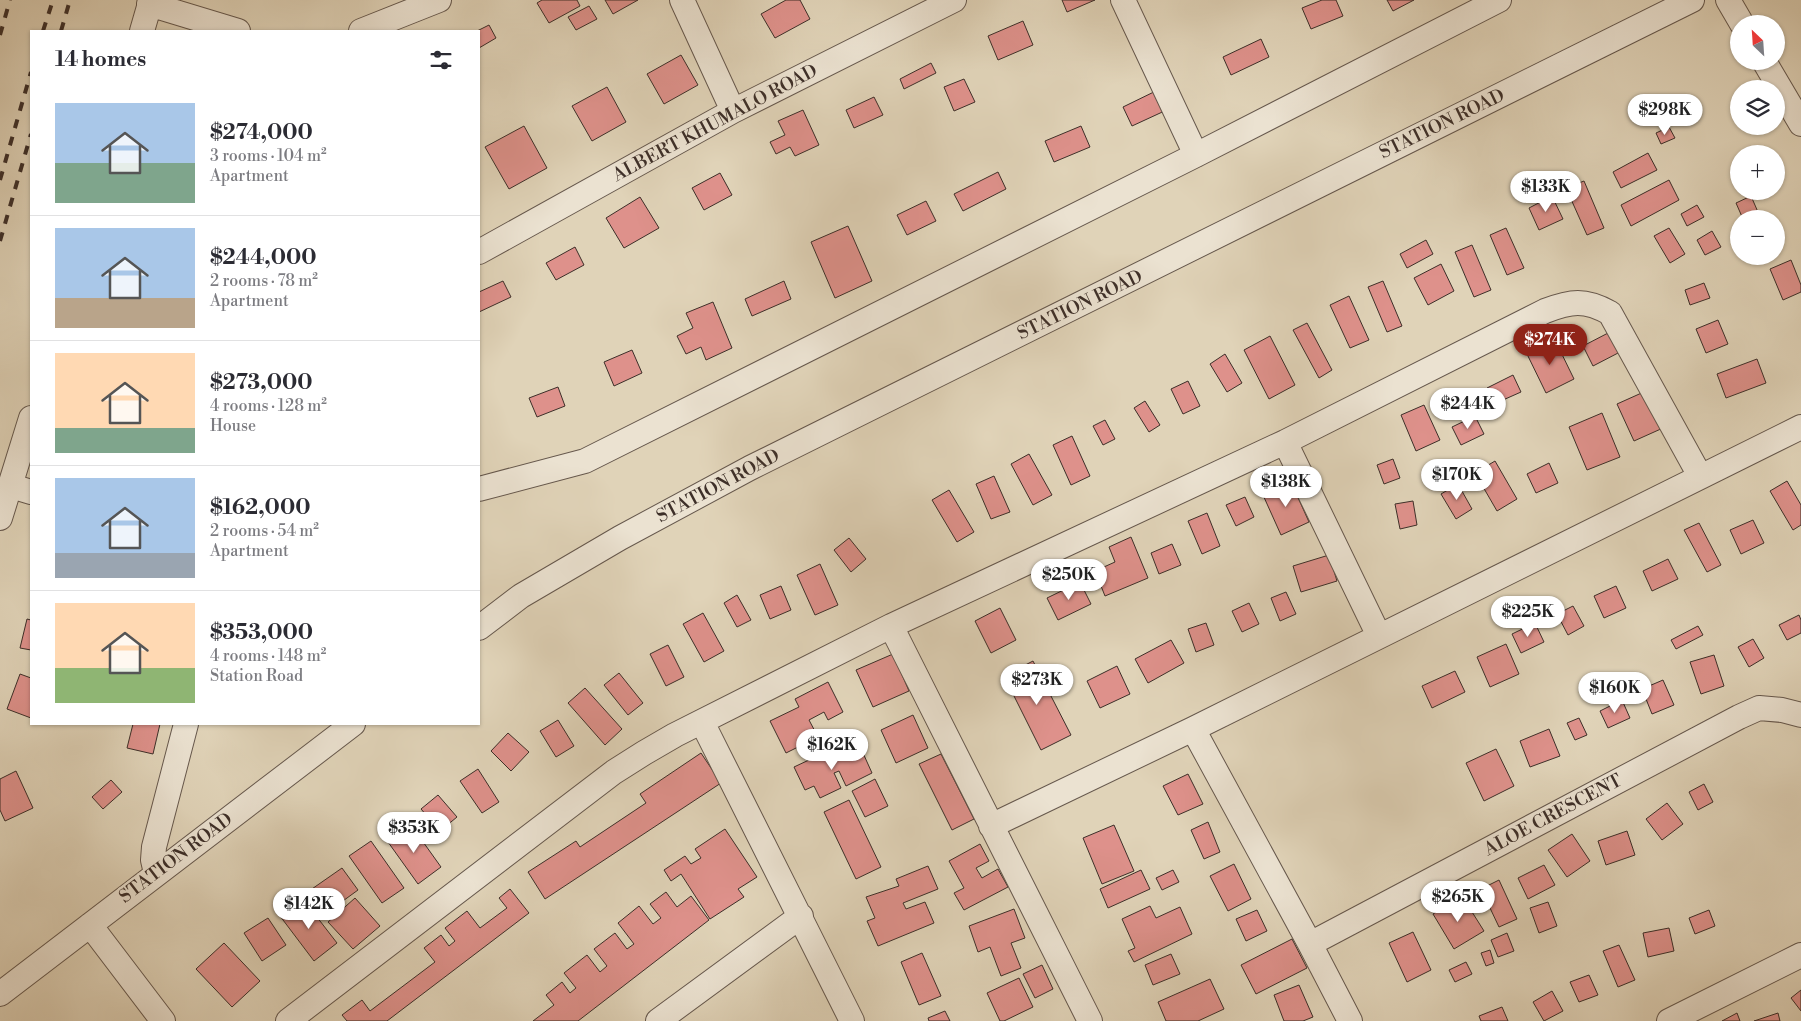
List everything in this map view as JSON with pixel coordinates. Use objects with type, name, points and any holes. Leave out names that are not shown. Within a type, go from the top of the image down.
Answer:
[{"type":"street","points":[[363,30],[439,0]]},
{"type":"street","points":[[682,0],[733,111]]},
{"type":"street","name":"ALBERT KHUMALO ROAD","points":[[480,251],[733,111],[954,0]]},
{"type":"street","points":[[1123,0],[1196,155]]},
{"type":"street","points":[[480,488],[585,461],[1196,155],[1499,0]]},
{"type":"street","name":"STATION ROAD","points":[[480,627],[521,596],[620,538],[750,468],[1692,0]]},
{"type":"street","points":[[1728,0],[1737,15]]},
{"type":"street","points":[[142,30],[150,2],[235,30]]},
{"type":"street","points":[[1769,70],[1801,124]]},
{"type":"street","points":[[288,1021],[614,772],[644,753],[892,626],[1285,442],[1545,311],[1562,305],[1582,303],[1596,305],[1610,313],[1700,476]]},
{"type":"street","points":[[0,518],[21,489],[30,425]]},
{"type":"street","points":[[991,826],[1193,730],[1801,427]]},
{"type":"street","points":[[1285,442],[1380,636]]},
{"type":"street","points":[[892,626],[1090,1021]]},
{"type":"street","name":"ALOE CRESCENT","points":[[1310,944],[1739,716],[1759,708],[1782,710],[1801,715]]},
{"type":"street","points":[[702,722],[852,1021]]},
{"type":"street","points":[[156,873],[153,860],[154,847],[186,725]]},
{"type":"street","name":"STATION ROAD","points":[[0,994],[352,725]]},
{"type":"street","points":[[1193,730],[1350,1021]]},
{"type":"street","points":[[658,1021],[801,916]]},
{"type":"street","points":[[90,925],[163,1021]]},
{"type":"street","points":[[1669,1021],[1801,955]]},
{"type":"building","points":[[542,0],[577,0],[580,6],[549,23],[537,3]]},
{"type":"building","points":[[605,0],[638,0],[613,14]]},
{"type":"building","points":[[786,0],[800,0],[810,19],[775,38],[761,14]]},
{"type":"building","points":[[1062,0],[1095,0],[1067,12]]},
{"type":"building","points":[[1322,0],[1336,0],[1343,16],[1311,29],[1302,8]]},
{"type":"building","points":[[1387,0],[1414,0],[1393,11]]},
{"type":"building","points":[[589,6],[597,19],[576,30],[568,17]]},
{"type":"building","points":[[1023,21],[1033,45],[998,60],[988,36]]},
{"type":"building","points":[[489,25],[496,38],[480,47],[479,30]]},
{"type":"building","points":[[1261,39],[1269,57],[1231,75],[1223,57]]},
{"type":"building","points":[[681,55],[698,85],[664,104],[647,74]]},
{"type":"building","points":[[931,63],[936,73],[904,89],[900,79]]},
{"type":"building","points":[[964,79],[975,102],[954,111],[944,87]]},
{"type":"building","points":[[607,87],[626,122],[592,141],[572,106]]},
{"type":"building","points":[[1162,88],[1171,108],[1132,126],[1123,107]]},
{"type":"building","points":[[874,97],[883,115],[854,128],[846,110]]},
{"type":"building","points":[[803,110],[819,145],[795,156],[790,147],[776,154],[770,142],[785,135],[778,121]]},
{"type":"building","points":[[524,126],[547,168],[509,189],[485,147]]},
{"type":"building","points":[[1081,126],[1090,147],[1054,162],[1045,141]]},
{"type":"building","points":[[1669,127],[1675,138],[1661,144],[1656,133]]},
{"type":"building","points":[[1648,153],[1657,170],[1621,188],[1613,172]]},
{"type":"building","points":[[998,172],[1006,189],[963,211],[954,194]]},
{"type":"building","points":[[720,173],[732,195],[704,210],[692,188]]},
{"type":"building","points":[[1669,180],[1679,200],[1631,226],[1621,205]]},
{"type":"building","points":[[1584,181],[1604,228],[1587,235],[1566,188]]},
{"type":"building","points":[[1552,196],[1563,219],[1539,230],[1529,208]]},
{"type":"building","points":[[640,197],[659,228],[624,248],[606,218]]},
{"type":"building","points":[[1742,200],[1753,200],[1757,210],[1739,210],[1736,203]]},
{"type":"building","points":[[926,201],[936,221],[907,235],[897,215]]},
{"type":"building","points":[[1697,205],[1704,217],[1687,226],[1681,214]]},
{"type":"building","points":[[848,226],[872,281],[835,298],[811,242]]},
{"type":"building","points":[[1506,228],[1524,268],[1507,275],[1490,235]]},
{"type":"building","points":[[1669,228],[1685,254],[1670,263],[1654,236]]},
{"type":"building","points":[[1712,231],[1721,247],[1705,255],[1697,240]]},
{"type":"building","points":[[1426,240],[1433,254],[1407,268],[1400,254]]},
{"type":"building","points":[[1472,245],[1491,290],[1474,297],[1455,252]]},
{"type":"building","points":[[575,247],[584,265],[556,280],[546,263]]},
{"type":"building","points":[[1791,260],[1801,285],[1801,292],[1783,300],[1770,269],[1785,265],[1785,263]]},
{"type":"building","points":[[1441,264],[1454,291],[1428,305],[1414,278]]},
{"type":"building","points":[[503,281],[511,297],[480,312],[480,292]]},
{"type":"building","points":[[784,281],[791,299],[752,316],[745,299]]},
{"type":"building","points":[[1383,281],[1402,326],[1387,332],[1368,287]]},
{"type":"building","points":[[1704,283],[1710,298],[1690,305],[1685,290]]},
{"type":"building","points":[[1349,296],[1369,340],[1350,348],[1330,305]]},
{"type":"building","points":[[713,302],[732,348],[706,360],[701,347],[686,354],[677,336],[693,328],[686,313]]},
{"type":"building","points":[[1718,320],[1728,344],[1706,353],[1696,329]]},
{"type":"building","points":[[1307,323],[1332,370],[1319,378],[1293,330]]},
{"type":"building","points":[[1610,332],[1620,352],[1593,366],[1583,346]]},
{"type":"building","points":[[1270,336],[1295,385],[1269,399],[1244,350]]},
{"type":"building","points":[[1554,338],[1574,379],[1546,393],[1526,352]]},
{"type":"building","points":[[632,350],[642,373],[614,386],[604,362]]},
{"type":"building","points":[[1225,354],[1242,383],[1227,392],[1210,364]]},
{"type":"building","points":[[1757,359],[1766,383],[1726,398],[1717,374]]},
{"type":"building","points":[[1513,375],[1521,392],[1494,404],[1487,388]]},
{"type":"building","points":[[1188,381],[1200,406],[1183,414],[1171,389]]},
{"type":"building","points":[[558,387],[565,406],[537,417],[529,398]]},
{"type":"building","points":[[1646,391],[1663,428],[1634,441],[1617,404]]},
{"type":"building","points":[[1145,401],[1160,425],[1149,432],[1134,408]]},
{"type":"building","points":[[1424,405],[1440,440],[1416,451],[1401,415]]},
{"type":"building","points":[[1602,413],[1620,457],[1587,470],[1569,427]]},
{"type":"building","points":[[1475,416],[1484,434],[1461,445],[1452,427]]},
{"type":"building","points":[[1105,420],[1115,439],[1103,445],[1093,426]]},
{"type":"building","points":[[1072,436],[1090,476],[1071,485],[1053,445]]},
{"type":"building","points":[[1029,454],[1052,495],[1033,505],[1011,464]]},
{"type":"building","points":[[1393,459],[1400,478],[1384,484],[1377,465]]},
{"type":"building","points":[[1495,461],[1517,499],[1497,511],[1475,473]]},
{"type":"building","points":[[1549,463],[1558,483],[1536,493],[1527,474]]},
{"type":"building","points":[[994,476],[1010,512],[991,519],[976,484]]},
{"type":"building","points":[[1787,481],[1801,505],[1801,525],[1793,530],[1770,491]]},
{"type":"building","points":[[1291,482],[1309,522],[1281,535],[1263,495]]},
{"type":"building","points":[[1458,484],[1472,509],[1456,519],[1441,494]]},
{"type":"building","points":[[949,490],[974,532],[957,542],[932,500]]},
{"type":"building","points":[[1245,497],[1254,517],[1236,526],[1226,505]]},
{"type":"building","points":[[1413,501],[1417,525],[1400,529],[1395,504]]},
{"type":"building","points":[[1207,513],[1220,546],[1202,554],[1188,521]]},
{"type":"building","points":[[1753,520],[1764,543],[1741,554],[1730,530]]},
{"type":"building","points":[[1699,523],[1721,565],[1707,572],[1684,530]]},
{"type":"building","points":[[1131,537],[1148,578],[1105,596],[1095,571],[1115,562],[1109,547]]},
{"type":"building","points":[[849,538],[866,559],[851,572],[834,550]]},
{"type":"building","points":[[1172,544],[1181,565],[1159,574],[1151,553]]},
{"type":"building","points":[[1329,555],[1337,581],[1301,592],[1293,566]]},
{"type":"building","points":[[1668,559],[1678,579],[1652,591],[1643,571]]},
{"type":"building","points":[[820,564],[838,605],[815,615],[797,575]]},
{"type":"building","points":[[1080,582],[1091,604],[1058,620],[1047,598]]},
{"type":"building","points":[[781,586],[791,610],[770,619],[760,595]]},
{"type":"building","points":[[1616,586],[1626,608],[1604,618],[1594,596]]},
{"type":"building","points":[[1286,592],[1296,614],[1280,621],[1271,598]]},
{"type":"building","points":[[737,595],[751,620],[737,627],[724,603]]},
{"type":"building","points":[[1249,603],[1259,624],[1242,632],[1232,611]]},
{"type":"building","points":[[1573,606],[1584,626],[1568,635],[1557,614]]},
{"type":"building","points":[[1000,608],[1016,640],[991,653],[975,621]]},
{"type":"building","points":[[703,613],[724,651],[704,662],[683,624]]},
{"type":"building","points":[[1799,615],[1801,633],[1787,640],[1779,625]]},
{"type":"building","points":[[27,619],[30,620],[30,650],[20,648]]},
{"type":"building","points":[[1206,623],[1214,645],[1196,652],[1188,629]]},
{"type":"building","points":[[1535,623],[1544,642],[1521,653],[1512,634]]},
{"type":"building","points":[[1698,626],[1703,635],[1676,649],[1671,640]]},
{"type":"building","points":[[1753,639],[1764,658],[1749,667],[1738,647]]},
{"type":"building","points":[[1171,640],[1184,663],[1148,683],[1135,659]]},
{"type":"building","points":[[1506,644],[1519,674],[1490,687],[1477,657]]},
{"type":"building","points":[[668,645],[684,677],[666,686],[650,654]]},
{"type":"building","points":[[893,654],[909,691],[873,707],[856,670]]},
{"type":"building","points":[[1714,655],[1724,686],[1701,694],[1690,662]]},
{"type":"building","points":[[1033,661],[1071,735],[1041,750],[1004,676]]},
{"type":"building","points":[[1117,666],[1130,694],[1100,708],[1087,681]]},
{"type":"building","points":[[1455,671],[1465,692],[1432,708],[1422,686]]},
{"type":"building","points":[[619,673],[643,703],[628,715],[604,685]]},
{"type":"building","points":[[20,674],[30,678],[30,718],[7,709]]},
{"type":"building","points":[[1663,680],[1674,705],[1652,714],[1642,689]]},
{"type":"building","points":[[828,682],[843,712],[828,720],[824,712],[809,720],[818,737],[786,753],[770,721],[799,707],[795,699]]},
{"type":"building","points":[[585,688],[622,729],[605,745],[568,703]]},
{"type":"building","points":[[1622,700],[1630,718],[1608,728],[1600,711]]},
{"type":"building","points":[[913,715],[928,748],[896,763],[881,730]]},
{"type":"building","points":[[1579,718],[1587,735],[1575,740],[1567,723]]},
{"type":"building","points":[[558,720],[574,746],[556,757],[540,731]]},
{"type":"building","points":[[133,725],[160,725],[153,754],[127,748]]},
{"type":"building","points":[[1549,729],[1560,756],[1530,767],[1520,741]]},
{"type":"building","points":[[508,733],[529,752],[511,771],[491,751]]},
{"type":"building","points":[[841,745],[848,760],[863,753],[872,773],[846,786],[839,771],[834,773],[841,788],[820,798],[814,786],[805,790],[794,767]]},
{"type":"building","points":[[1496,749],[1514,786],[1484,801],[1466,763]]},
{"type":"building","points":[[701,753],[721,783],[545,899],[528,872],[576,841],[580,847],[646,803],[640,794]]},
{"type":"building","points":[[941,754],[974,819],[952,830],[919,764]]},
{"type":"building","points":[[478,769],[499,802],[482,813],[460,781]]},
{"type":"building","points":[[16,771],[33,808],[5,821],[0,810],[0,779]]},
{"type":"building","points":[[1188,774],[1203,804],[1178,815],[1163,786]]},
{"type":"building","points":[[875,779],[888,806],[865,817],[852,791]]},
{"type":"building","points":[[111,780],[122,792],[103,809],[92,797]]},
{"type":"building","points":[[1704,784],[1713,802],[1698,810],[1689,792]]},
{"type":"building","points":[[438,795],[457,817],[440,831],[421,809]]},
{"type":"building","points":[[849,800],[881,867],[856,879],[824,812]]},
{"type":"building","points":[[1667,803],[1683,824],[1662,840],[1646,819]]},
{"type":"building","points":[[1208,822],[1220,852],[1204,859],[1191,830]]},
{"type":"building","points":[[411,825],[441,867],[418,884],[388,842]]},
{"type":"building","points":[[1114,825],[1134,871],[1102,884],[1083,838]]},
{"type":"building","points":[[725,829],[757,877],[738,889],[744,897],[710,919],[681,874],[671,881],[664,870],[685,856],[691,864],[701,858],[695,849]]},
{"type":"building","points":[[1627,831],[1635,855],[1606,865],[1598,841]]},
{"type":"building","points":[[1572,834],[1590,861],[1567,877],[1548,850]]},
{"type":"building","points":[[371,841],[404,888],[382,903],[349,856]]},
{"type":"building","points":[[980,844],[989,861],[976,868],[982,878],[998,869],[1008,887],[964,910],[954,893],[964,888],[949,861]]},
{"type":"building","points":[[1234,864],[1251,899],[1228,911],[1210,876]]},
{"type":"building","points":[[1544,865],[1555,885],[1528,899],[1518,878]]},
{"type":"building","points":[[928,866],[938,889],[903,903],[906,909],[925,902],[934,923],[878,946],[867,921],[875,918],[866,897],[899,886],[896,879]]},
{"type":"building","points":[[342,868],[358,890],[325,914],[309,891]]},
{"type":"building","points":[[1141,870],[1150,889],[1108,908],[1100,889]]},
{"type":"building","points":[[1173,870],[1179,882],[1162,890],[1156,878]]},
{"type":"building","points":[[1499,880],[1517,919],[1499,927],[1481,889]]},
{"type":"building","points":[[510,889],[529,913],[387,1021],[347,1021],[342,1015],[362,1000],[370,1011],[435,962],[424,948],[441,935],[449,946],[455,941],[445,928],[467,911],[480,928],[507,908],[499,898]]},
{"type":"building","points":[[666,892],[677,907],[691,896],[709,920],[578,1021],[533,1021],[554,1005],[546,995],[562,982],[570,993],[576,988],[564,973],[587,955],[600,972],[607,966],[594,949],[615,933],[627,949],[634,944],[618,923],[639,906],[653,924],[661,918],[650,904]]},
{"type":"building","points":[[1462,896],[1484,931],[1454,949],[1433,914]]},
{"type":"building","points":[[355,898],[380,926],[353,949],[328,922]]},
{"type":"building","points":[[303,899],[337,943],[314,961],[280,916]]},
{"type":"building","points":[[1548,902],[1557,926],[1539,933],[1530,908]]},
{"type":"building","points":[[1150,906],[1156,918],[1180,907],[1192,934],[1134,962],[1128,951],[1135,948],[1122,919]]},
{"type":"building","points":[[1014,909],[1025,938],[1011,943],[1021,968],[1001,976],[990,947],[978,952],[969,926]]},
{"type":"building","points":[[1257,910],[1267,931],[1246,941],[1236,919]]},
{"type":"building","points":[[1709,910],[1715,926],[1695,934],[1689,918]]},
{"type":"building","points":[[268,918],[286,945],[262,961],[244,933]]},
{"type":"building","points":[[1669,928],[1674,951],[1648,957],[1643,933]]},
{"type":"building","points":[[1413,932],[1431,970],[1407,982],[1389,943]]},
{"type":"building","points":[[1507,933],[1514,951],[1498,957],[1491,940]]},
{"type":"building","points":[[1292,939],[1307,968],[1256,994],[1241,965]]},
{"type":"building","points":[[224,943],[260,981],[232,1007],[196,969]]},
{"type":"building","points":[[1619,945],[1635,980],[1618,987],[1603,951]]},
{"type":"building","points":[[1490,950],[1494,963],[1486,966],[1481,953]]},
{"type":"building","points":[[922,953],[941,996],[919,1005],[901,962]]},
{"type":"building","points":[[1171,954],[1180,974],[1153,985],[1145,965]]},
{"type":"building","points":[[1466,962],[1472,974],[1455,982],[1449,970]]},
{"type":"building","points":[[1042,965],[1053,989],[1035,998],[1023,974]]},
{"type":"building","points":[[1589,975],[1598,995],[1579,1002],[1570,982]]},
{"type":"building","points":[[1019,978],[1033,1007],[1004,1021],[1000,1021],[987,993]]},
{"type":"building","points":[[1210,979],[1224,1009],[1198,1021],[1166,1021],[1158,1002]]},
{"type":"building","points":[[1299,985],[1313,1017],[1303,1021],[1284,1021],[1274,995]]},
{"type":"building","points":[[1801,990],[1801,1011],[1791,998]]},
{"type":"building","points":[[1552,991],[1563,1011],[1544,1021],[1533,1002]]},
{"type":"building","points":[[1502,1007],[1508,1021],[1481,1021],[1479,1016]]},
{"type":"building","points":[[945,1011],[950,1021],[929,1021],[928,1018]]},
{"type":"building","points":[[1737,1013],[1740,1021],[1722,1021]]},
{"type":"building","points":[[1778,1013],[1780,1021],[1754,1021]]},
{"type":"railway","points":[[0,35],[10,0]]},
{"type":"railway","points":[[43,30],[53,0]]},
{"type":"railway","points":[[61,30],[70,0]]},
{"type":"railway","points":[[0,180],[30,75]]},
{"type":"railway","points":[[0,241],[30,137]]}]
